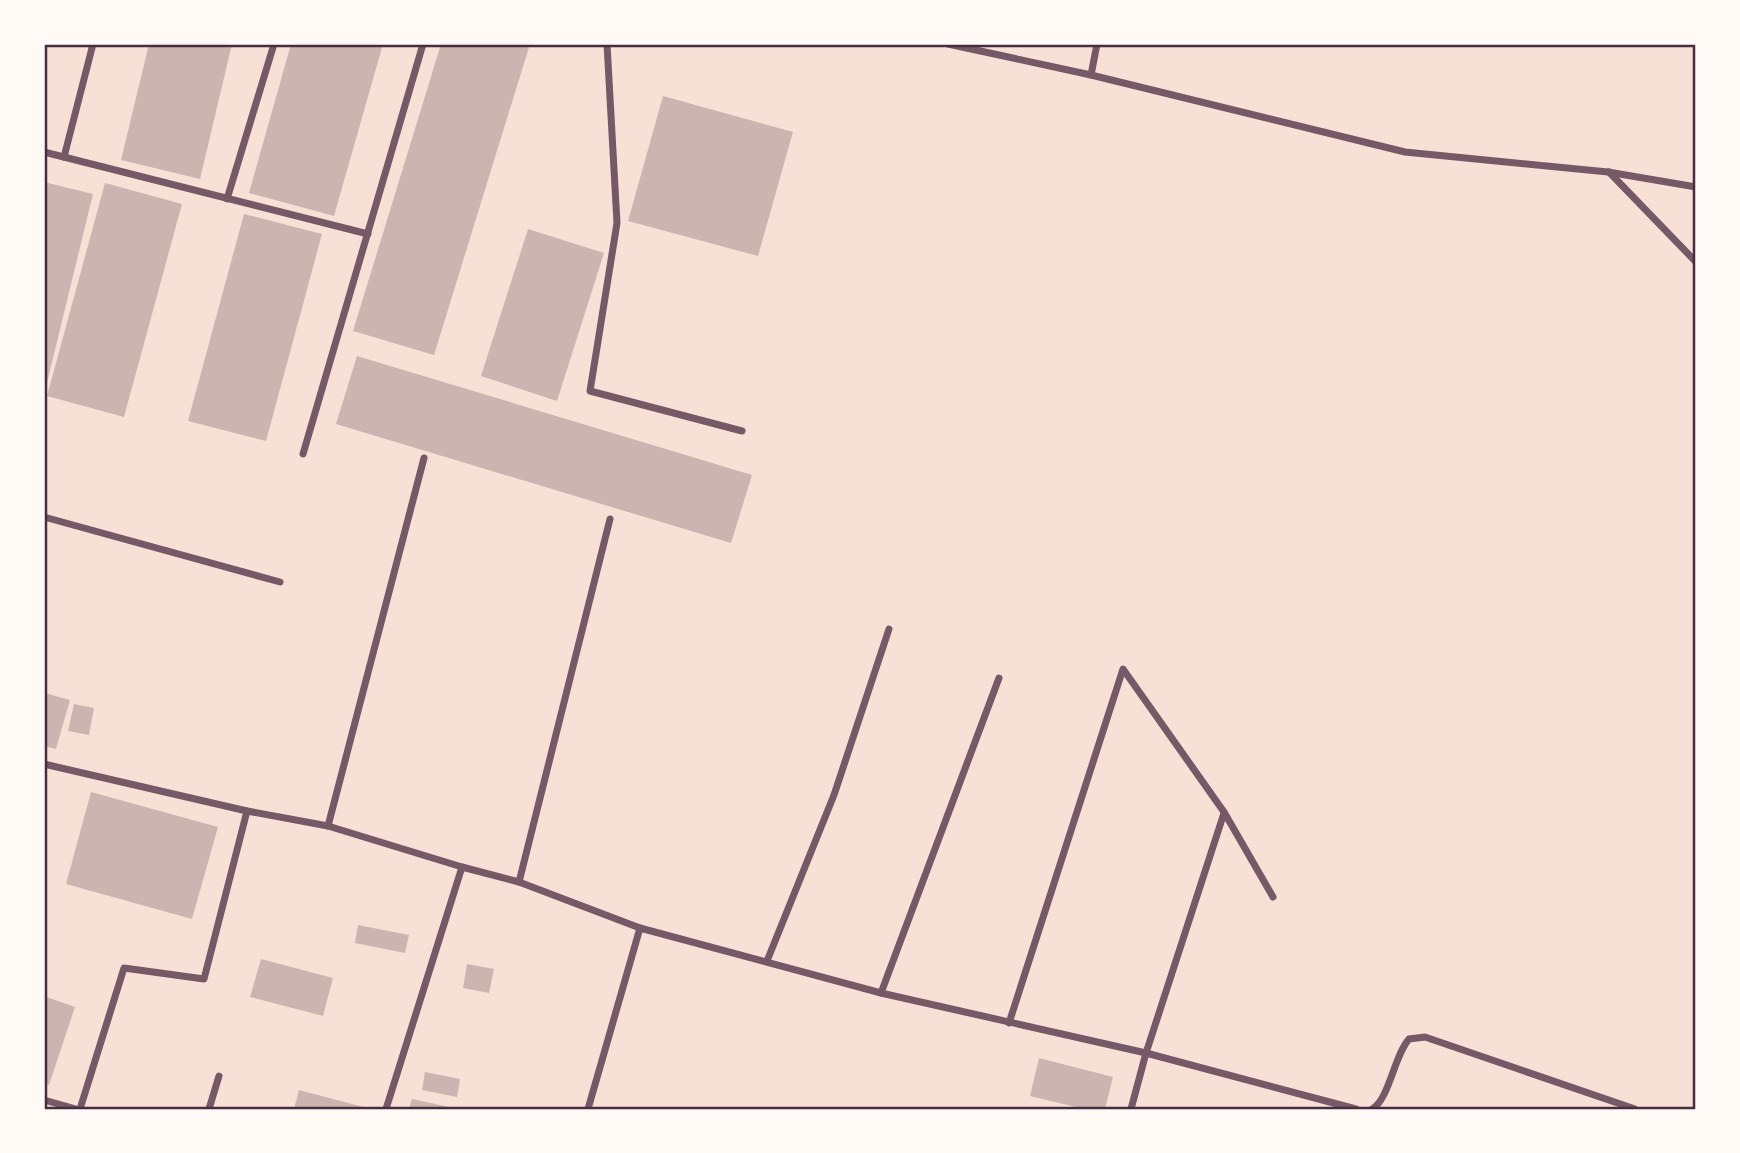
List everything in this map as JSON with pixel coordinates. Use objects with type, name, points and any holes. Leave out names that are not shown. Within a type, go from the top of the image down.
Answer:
[{"type":"street","points":[[64,158],[93,44]]},
{"type":"street","points":[[227,199],[274,44]]},
{"type":"street","points":[[303,454],[423,44]]},
{"type":"street","points":[[607,44],[617,223],[590,391],[742,431]]},
{"type":"street","points":[[948,44],[1091,75],[1405,152],[1608,172],[1696,187]]},
{"type":"street","points":[[1091,75],[1097,44]]},
{"type":"street","points":[[44,152],[368,234]]},
{"type":"street","points":[[1608,172],[1696,262]]},
{"type":"street","points":[[328,826],[424,458]]},
{"type":"street","points":[[44,517],[280,582]]},
{"type":"street","points":[[519,882],[610,519]]},
{"type":"street","points":[[767,961],[834,795],[889,629]]},
{"type":"street","points":[[1009,1023],[1122,669],[1224,812],[1273,897]]},
{"type":"street","points":[[881,993],[999,678]]},
{"type":"street","points":[[44,764],[247,811],[328,826],[519,882],[640,928],[881,993],[1146,1053],[1356,1109]]},
{"type":"street","points":[[44,1100],[78,1109],[124,968],[204,979],[247,811]]},
{"type":"street","points":[[1131,1109],[1146,1053],[1224,812]]},
{"type":"street","points":[[386,1109],[462,867]]},
{"type":"street","points":[[588,1109],[640,928]]},
{"type":"street","points":[[1371,1109],[1381,1101],[1401,1048],[1409,1038],[1425,1037],[1634,1109]]},
{"type":"street","points":[[209,1109],[219,1076]]},
{"type":"building","points":[[149,44],[232,44],[200,179],[121,160]]},
{"type":"building","points":[[291,44],[383,44],[334,216],[249,193]]},
{"type":"building","points":[[441,44],[530,44],[434,355],[353,331]]},
{"type":"building","points":[[663,96],[793,132],[758,256],[628,221]]},
{"type":"building","points":[[44,182],[93,194],[45,391],[44,391]]},
{"type":"building","points":[[105,183],[182,204],[124,417],[47,396]]},
{"type":"building","points":[[244,214],[322,234],[266,441],[188,421]]},
{"type":"building","points":[[528,229],[604,253],[557,401],[481,376]]},
{"type":"building","points":[[357,356],[752,475],[731,543],[336,424]]},
{"type":"building","points":[[45,693],[70,700],[56,749],[44,746]]},
{"type":"building","points":[[74,704],[94,708],[89,735],[68,731]]},
{"type":"building","points":[[91,792],[218,827],[192,919],[66,884]]},
{"type":"building","points":[[358,925],[409,935],[405,953],[355,943]]},
{"type":"building","points":[[261,959],[333,978],[323,1016],[250,997]]},
{"type":"building","points":[[467,964],[494,969],[489,993],[463,988]]},
{"type":"building","points":[[44,996],[75,1007],[49,1085],[44,1083]]},
{"type":"building","points":[[1039,1058],[1113,1077],[1105,1109],[1084,1109],[1030,1096]]},
{"type":"building","points":[[425,1072],[460,1079],[457,1097],[422,1090]]},
{"type":"building","points":[[299,1090],[367,1108],[367,1109],[294,1109]]},
{"type":"building","points":[[412,1099],[454,1108],[454,1109],[409,1109]]}]
